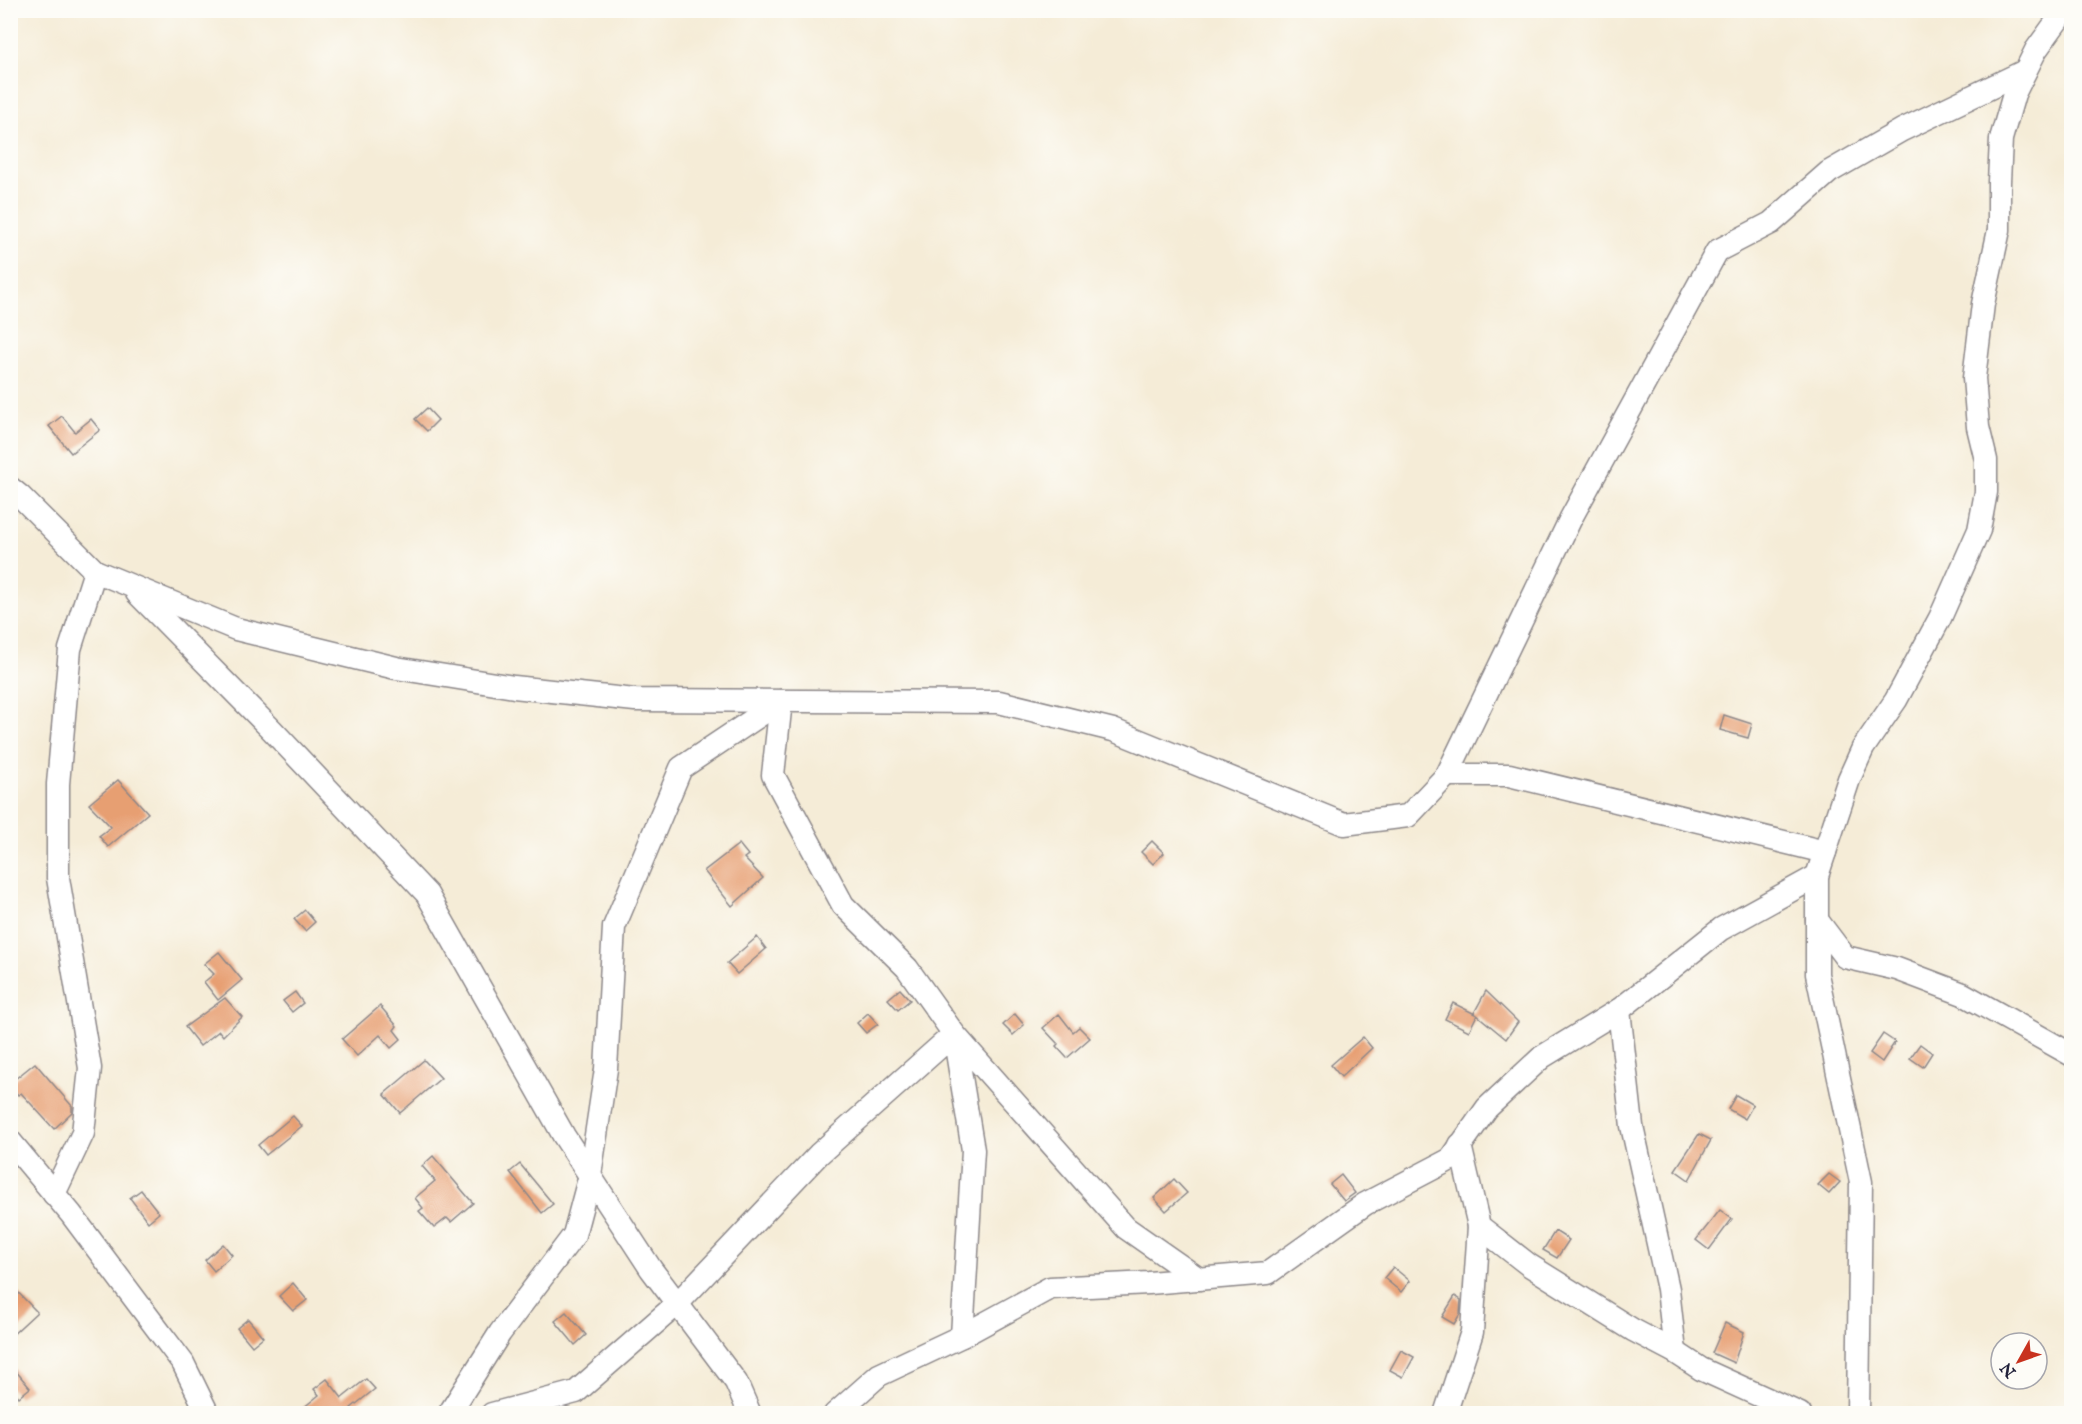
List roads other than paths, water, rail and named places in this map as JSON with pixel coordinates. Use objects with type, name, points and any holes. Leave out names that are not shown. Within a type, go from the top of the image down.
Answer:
[{"type":"street","points":[[1858,1413],[1861,1182],[1817,974],[1817,876],[1849,779],[1863,748],[1896,700],[1940,618],[1979,530],[1986,492],[1986,460],[1978,427],[1974,378],[1983,304],[1999,230],[2001,139],[2014,94],[2025,71],[2036,50],[2065,10]]},
{"type":"street","points":[[10,488],[21,496],[95,571],[236,628],[396,668],[514,687],[635,700],[999,702],[1113,730],[1344,824],[1408,816],[1447,775],[1571,518],[1717,251],[1771,223],[1829,172],[1902,130],[2025,71]]},
{"type":"street","points":[[54,1194],[83,1133],[90,1068],[58,878],[58,784],[70,649],[95,571]]},
{"type":"street","points":[[130,586],[272,730],[427,894],[564,1136],[651,1269],[736,1382],[750,1413]]},
{"type":"street","points":[[781,701],[773,775],[843,905],[907,968],[954,1034],[1126,1228],[1199,1279]]},
{"type":"street","points":[[449,1413],[500,1333],[574,1235],[590,1175],[606,1069],[614,927],[681,768],[781,701]]},
{"type":"street","points":[[1447,775],[1509,775],[1825,852]]},
{"type":"street","points":[[834,1413],[879,1375],[962,1336],[1050,1288],[1268,1273],[1365,1204],[1451,1159],[1487,1108],[1542,1057],[1619,1011],[1721,929],[1817,876]]},
{"type":"street","points":[[1817,920],[1845,957],[1897,969],[1963,994],[2072,1055]]},
{"type":"street","points":[[1619,1011],[1632,1125],[1668,1288],[1675,1352]]},
{"type":"street","points":[[492,1413],[576,1392],[677,1304],[819,1154],[954,1034]]},
{"type":"street","points":[[954,1034],[974,1150],[962,1336]]},
{"type":"street","points":[[10,1141],[54,1194],[183,1363],[208,1413]]},
{"type":"street","points":[[1445,1413],[1472,1332],[1479,1226],[1461,1145]]},
{"type":"street","points":[[1479,1226],[1529,1265],[1633,1330],[1675,1352],[1701,1369],[1800,1413]]}]
